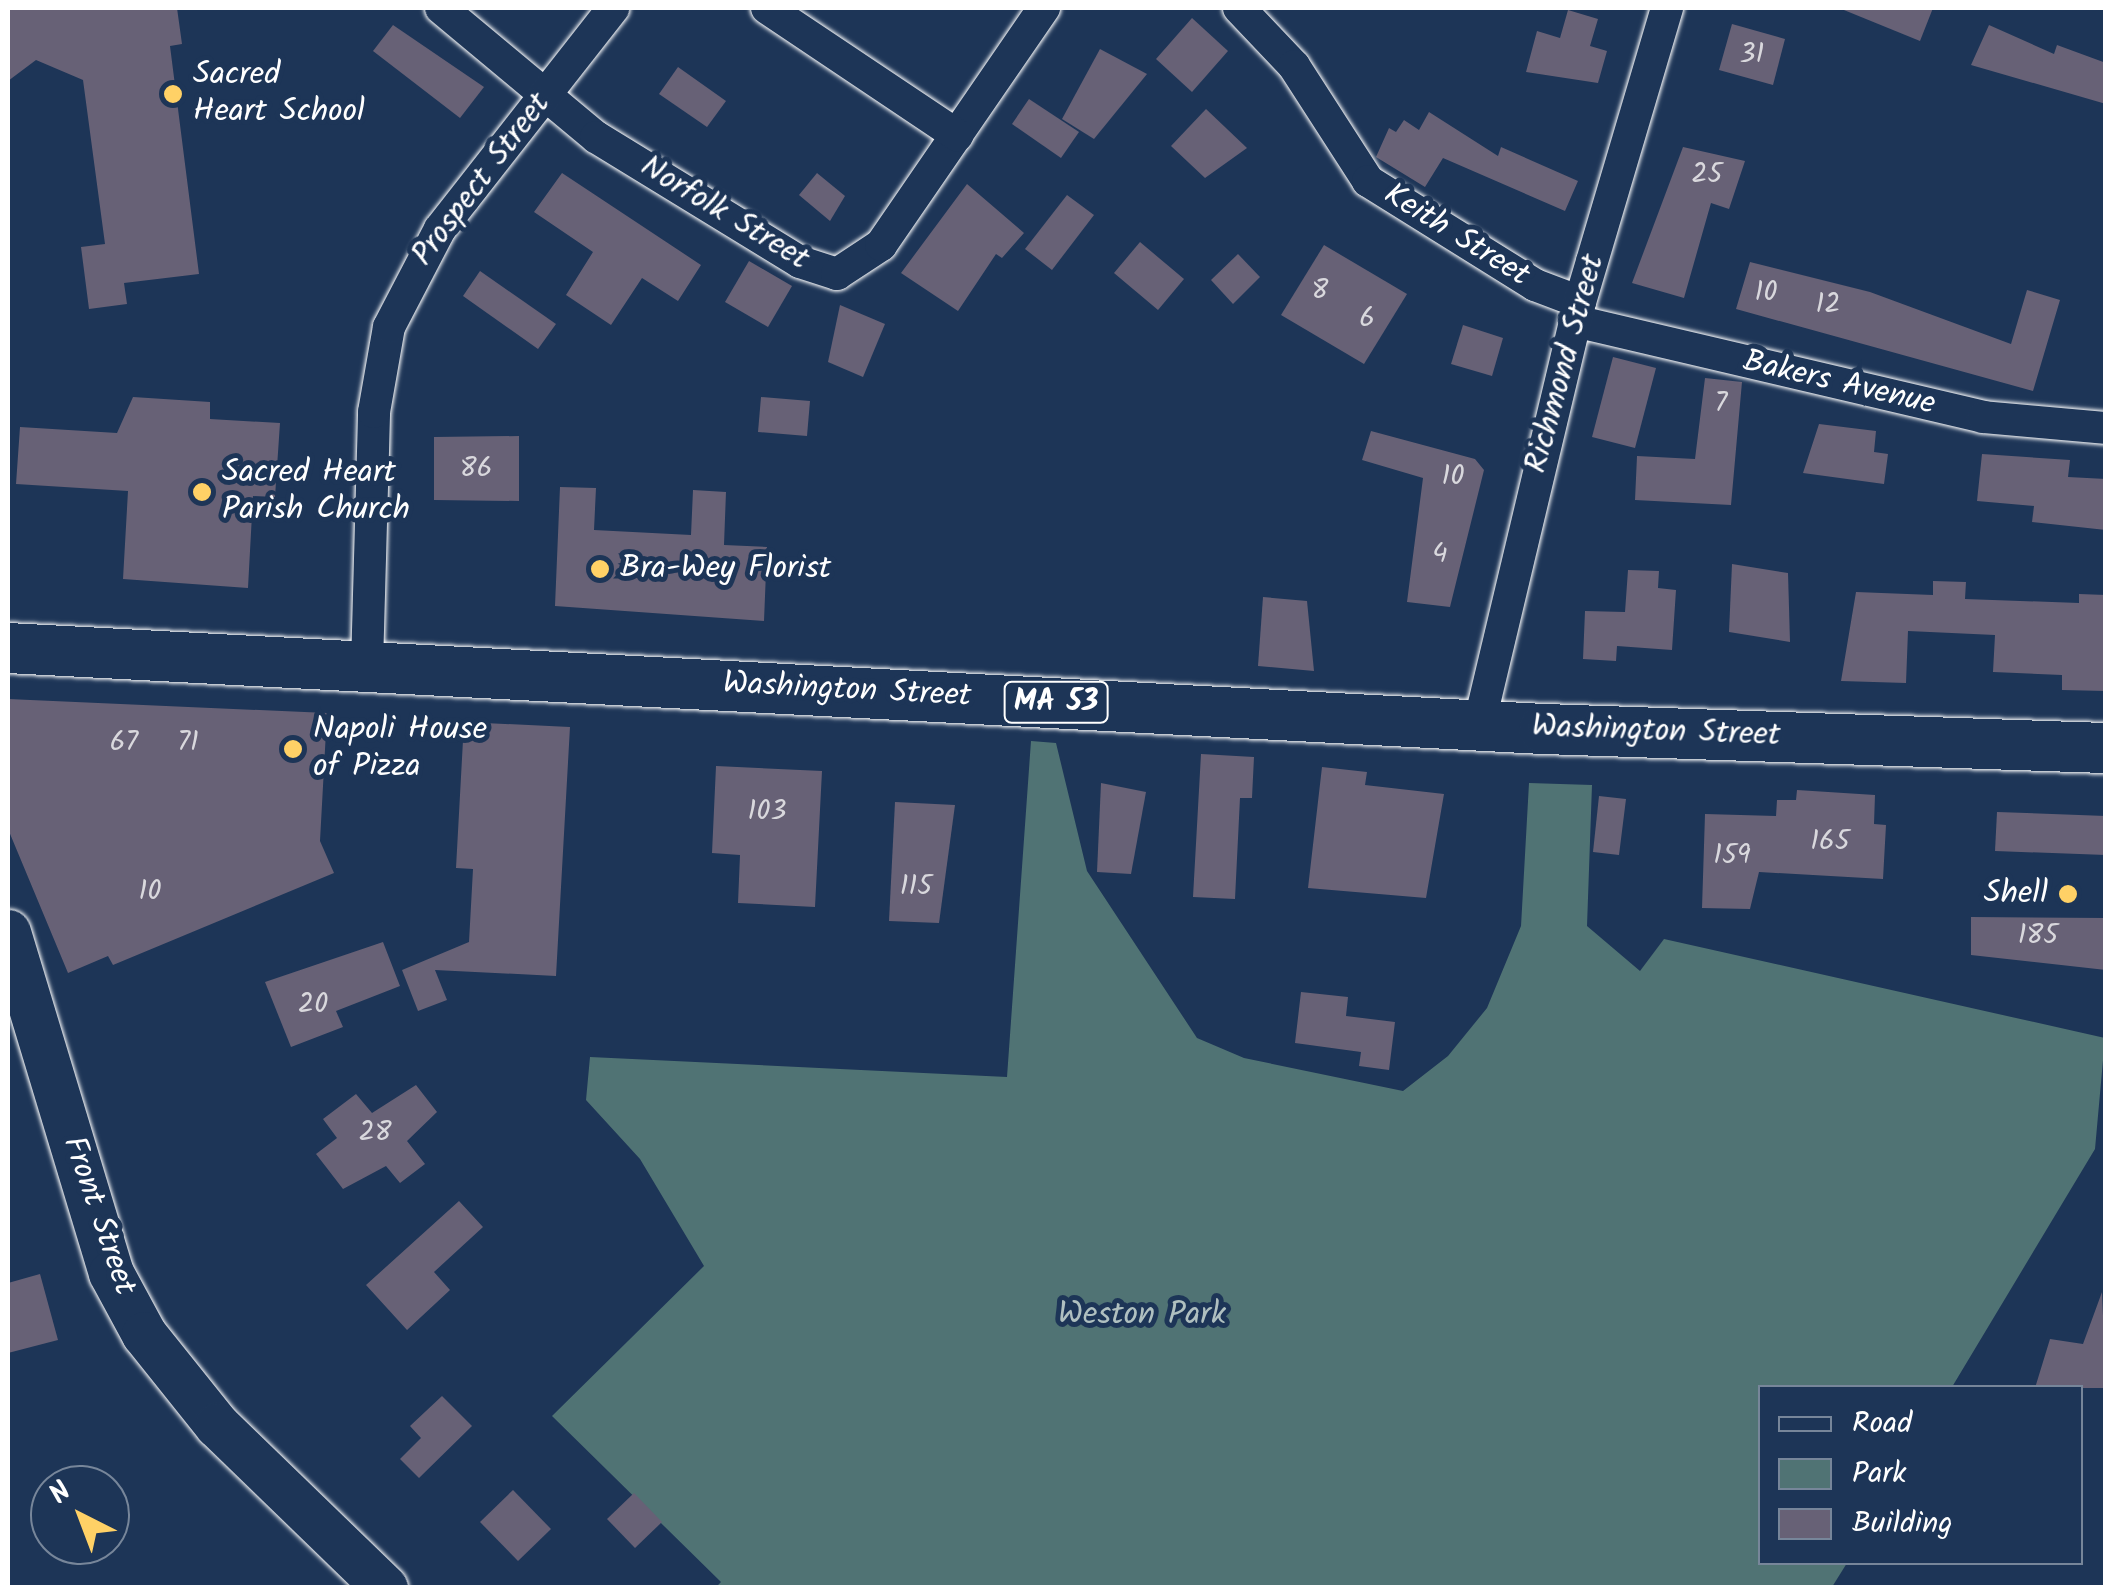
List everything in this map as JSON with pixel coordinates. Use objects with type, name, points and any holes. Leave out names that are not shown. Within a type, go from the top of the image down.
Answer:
[{"type":"main road","name":"Washington Street","points":[[8,648],[1479,725],[2106,748]]},
{"type":"street","name":"Norfolk Street","points":[[442,8],[544,98],[825,273],[848,272],[872,255],[1044,8]]},
{"type":"street","name":"Prospect Street","points":[[367,666],[374,412],[389,327],[440,228],[613,8]]},
{"type":"street","points":[[767,8],[957,135]]},
{"type":"street","name":"Keith Street","points":[[1239,8],[1294,66],[1368,181],[1578,312]]},
{"type":"street","name":"Richmond Street","points":[[1479,725],[1578,312],[1667,8]]},
{"type":"street","name":"Bakers Avenue","points":[[1578,312],[1983,416],[2106,428]]},
{"type":"street","name":"Front Street","points":[[8,932],[111,1273],[144,1334],[217,1424],[385,1588]]},
{"type":"green space","name":"Weston Park","points":[[1031,741],[1056,743],[1087,871],[1197,1038],[1244,1058],[1403,1091],[1448,1056],[1487,1008],[1521,926],[1529,783],[1592,785],[1587,926],[1640,971],[1664,939],[2105,1038],[2095,1149],[1953,1385],[1758,1385],[1758,1565],[1846,1565],[1832,1587],[716,1587],[721,1582],[552,1416],[704,1266],[640,1159],[586,1100],[590,1057],[1007,1077]]},
{"type":"building","points":[[8,8],[177,8],[182,44],[170,46],[199,274],[124,283],[127,304],[89,309],[81,247],[105,244],[83,80],[36,60],[8,81]]},
{"type":"building","points":[[1839,8],[1933,8],[1920,41]]},
{"type":"building","points":[[1568,10],[1598,19],[1590,46],[1607,51],[1598,83],[1526,72],[1537,31],[1560,38]]},
{"type":"building","points":[[1192,18],[1228,51],[1192,92],[1156,59]]},
{"type":"building","points":[[1732,24],[1785,39],[1773,85],[1719,70]]},
{"type":"building","points":[[393,25],[484,87],[460,118],[373,51]]},
{"type":"building","points":[[1989,25],[2054,54],[2057,45],[2106,63],[2106,104],[1971,65]]},
{"type":"building","points":[[1100,49],[1147,74],[1094,139],[1062,119]]},
{"type":"building","points":[[678,67],[726,101],[707,127],[659,94]]},
{"type":"building","points":[[1029,99],[1079,132],[1061,158],[1012,124]]},
{"type":"building","points":[[1206,109],[1247,148],[1205,178],[1171,146]]},
{"type":"building","points":[[1429,112],[1498,156],[1501,147],[1578,181],[1565,211],[1443,158],[1425,187],[1376,157],[1389,128],[1396,132],[1404,120],[1419,130]]},
{"type":"building","points":[[1683,147],[1745,161],[1729,209],[1711,203],[1684,298],[1632,283]]},
{"type":"building","points":[[562,173],[701,265],[678,301],[642,278],[611,325],[566,295],[593,252],[534,212]]},
{"type":"building","points":[[817,173],[845,196],[830,221],[799,195]]},
{"type":"building","points":[[967,184],[1024,233],[1002,258],[996,254],[958,311],[901,273]]},
{"type":"building","points":[[1067,195],[1094,215],[1052,270],[1025,249]]},
{"type":"building","points":[[1140,242],[1184,279],[1158,310],[1114,273]]},
{"type":"building","points":[[1324,245],[1407,294],[1364,364],[1281,315]]},
{"type":"building","points":[[1238,254],[1260,277],[1233,304],[1211,280]]},
{"type":"building","points":[[749,261],[792,286],[768,327],[725,302]]},
{"type":"building","points":[[1750,262],[1870,292],[2011,344],[2027,290],[2060,300],[2033,391],[1736,309]]},
{"type":"building","points":[[480,271],[556,324],[538,349],[463,296]]},
{"type":"building","points":[[840,305],[885,324],[863,377],[828,362]]},
{"type":"building","points":[[1463,325],[1503,338],[1492,376],[1451,364]]},
{"type":"building","points":[[1613,357],[1656,368],[1635,448],[1592,437]]},
{"type":"building","points":[[1705,378],[1742,382],[1731,505],[1635,500],[1637,456],[1695,459]]},
{"type":"building","name":"Sacred Heart Parish Church","points":[[133,397],[210,402],[210,419],[280,423],[275,497],[253,496],[248,588],[123,579],[128,491],[16,484],[20,427],[117,433]]},
{"type":"building","points":[[761,397],[810,401],[807,436],[758,432]]},
{"type":"building","points":[[1819,424],[1876,431],[1874,452],[1888,454],[1884,484],[1803,473]]},
{"type":"building","points":[[1371,431],[1475,459],[1484,470],[1450,607],[1407,602],[1423,478],[1362,460]]},
{"type":"building","points":[[519,436],[519,501],[434,500],[434,437]]},
{"type":"building","points":[[1982,454],[2070,460],[2068,477],[2106,479],[2106,530],[2032,522],[2034,506],[1977,501]]},
{"type":"building","points":[[560,487],[596,488],[594,530],[691,535],[693,490],[726,492],[724,545],[767,547],[764,621],[555,606]]},
{"type":"building","points":[[1732,564],[1788,573],[1790,642],[1729,632]]},
{"type":"building","points":[[1628,570],[1659,571],[1658,588],[1676,590],[1672,650],[1617,646],[1616,661],[1583,659],[1585,611],[1625,612]]},
{"type":"building","points":[[1933,581],[1966,582],[1965,599],[2079,603],[2079,594],[2106,595],[2106,691],[2062,690],[2062,675],[1993,672],[1995,635],[1908,631],[1906,683],[1841,681],[1856,592],[1933,595]]},
{"type":"building","points":[[1263,597],[1307,601],[1314,671],[1258,666]]},
{"type":"building","points":[[8,699],[327,713],[320,841],[334,873],[113,965],[108,956],[68,973],[8,829]]},
{"type":"building","points":[[464,722],[570,727],[556,976],[435,970],[447,1000],[418,1011],[402,970],[469,942],[473,869],[456,868]]},
{"type":"building","points":[[1201,754],[1254,757],[1252,798],[1240,798],[1235,899],[1193,897]]},
{"type":"building","points":[[716,766],[822,771],[815,907],[738,903],[740,855],[712,853]]},
{"type":"building","points":[[1322,767],[1367,772],[1365,785],[1444,794],[1426,898],[1308,888]]},
{"type":"building","points":[[1101,783],[1146,792],[1131,874],[1097,872]]},
{"type":"building","points":[[1797,790],[1875,795],[1874,824],[1886,825],[1883,879],[1759,872],[1750,909],[1702,908],[1705,814],[1776,816],[1777,800],[1796,800]]},
{"type":"building","points":[[1599,796],[1626,799],[1619,855],[1593,852]]},
{"type":"building","points":[[895,802],[955,805],[939,923],[889,921]]},
{"type":"building","points":[[1997,812],[2106,816],[2106,855],[1995,851]]},
{"type":"building","points":[[1971,917],[2106,918],[2106,970],[1971,955]]},
{"type":"building","points":[[383,942],[400,986],[336,1011],[343,1027],[291,1047],[265,982]]},
{"type":"building","points":[[1301,992],[1348,997],[1346,1016],[1395,1022],[1389,1070],[1359,1066],[1361,1052],[1295,1043]]},
{"type":"building","points":[[416,1085],[437,1112],[407,1141],[425,1164],[400,1183],[386,1166],[343,1189],[316,1154],[337,1138],[323,1119],[356,1094],[372,1113]]},
{"type":"building","points":[[459,1201],[483,1227],[434,1272],[450,1290],[407,1330],[366,1285]]},
{"type":"building","points":[[40,1274],[58,1340],[8,1353],[8,1283]]},
{"type":"building","points":[[2102,1292],[2106,1388],[2036,1385],[2050,1339],[2083,1344]]},
{"type":"building","points":[[442,1396],[472,1426],[419,1478],[400,1459],[421,1438],[410,1426]]},
{"type":"building","points":[[513,1490],[551,1529],[518,1561],[480,1522]]},
{"type":"building","points":[[634,1493],[662,1522],[635,1548],[607,1519]]},
{"type":"place","name":"Sacred Heart School","points":[[173,94]]},
{"type":"place","name":"Sacred Heart Parish Church","points":[[202,492]]},
{"type":"place","name":"Bra-Wey Florist","points":[[600,569]]},
{"type":"place","name":"Napoli House of Pizza","points":[[293,749]]},
{"type":"place","name":"Shell","points":[[2068,894]]}]
